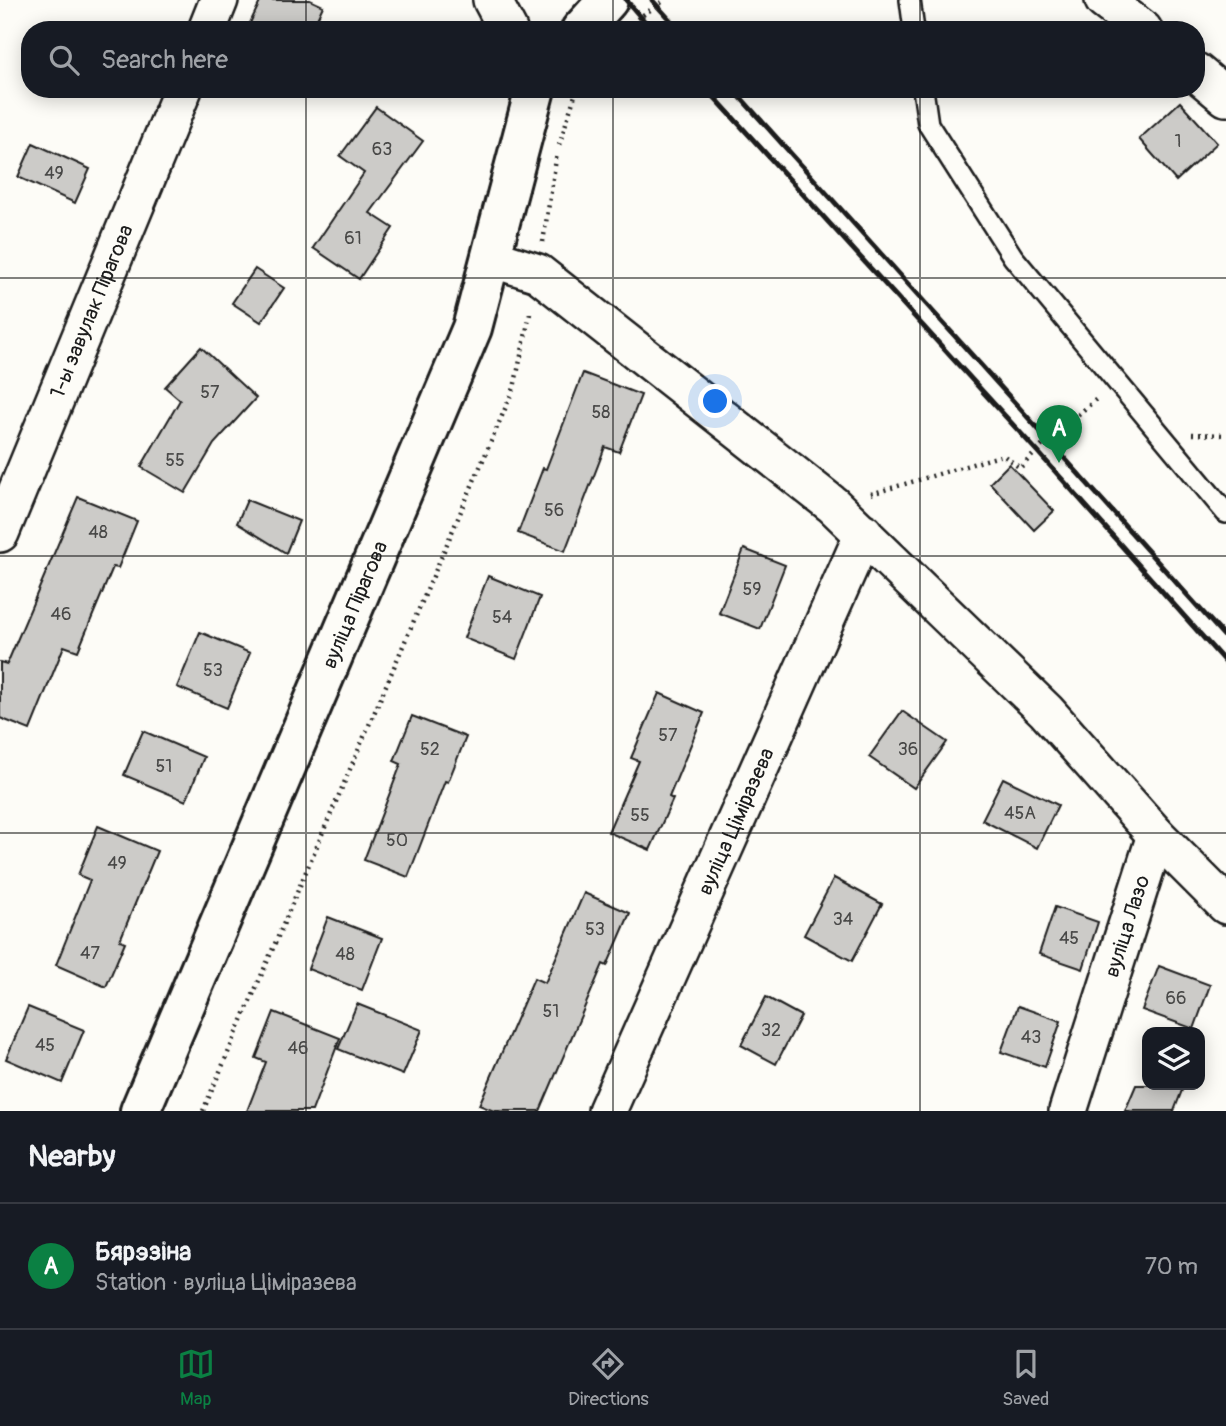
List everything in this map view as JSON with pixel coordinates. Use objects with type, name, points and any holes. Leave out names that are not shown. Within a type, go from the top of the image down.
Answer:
[{"type":"main road","points":[[601,21],[620,12]]},
{"type":"main road","name":"вуліца Пірагова","points":[[140,1111],[472,328],[533,98]]},
{"type":"street","points":[[211,21],[219,0]]},
{"type":"street","points":[[492,0],[503,21]]},
{"type":"street","points":[[1104,0],[1131,21]]},
{"type":"street","points":[[1205,80],[1226,97]]},
{"type":"street","name":"1-ы завулак Пірагова","points":[[0,533],[179,98]]},
{"type":"street","points":[[491,258],[538,273],[833,505],[1046,711],[1156,835],[1226,905]]},
{"type":"street","name":"вуліца Ціміразева","points":[[607,1111],[864,533]]},
{"type":"street","name":"вуліца Лазо","points":[[1068,1111],[1156,835]]},
{"type":"lane","points":[[910,0],[913,21]]},
{"type":"lane","points":[[924,98],[928,124],[1013,257],[1226,513]]},
{"type":"path","points":[[620,12],[666,0]]},
{"type":"path","points":[[203,1111],[514,388],[538,273],[557,154],[574,98]]},
{"type":"path","points":[[833,505],[1003,456],[1020,468],[1048,440],[1117,382]]},
{"type":"building","points":[[261,0],[310,0],[323,6],[316,21],[251,21]]},
{"type":"building","points":[[1180,102],[1217,143],[1176,181],[1139,139]]},
{"type":"building","points":[[376,107],[423,141],[370,213],[393,228],[359,279],[313,248],[364,173],[340,156]]},
{"type":"building","points":[[33,143],[90,169],[75,203],[18,177]]},
{"type":"building","points":[[255,269],[284,288],[261,322],[232,303]]},
{"type":"building","points":[[201,347],[256,398],[214,444],[185,493],[141,467],[180,400],[165,387]]},
{"type":"building","points":[[583,373],[641,395],[619,452],[605,447],[565,551],[518,533]]},
{"type":"building","points":[[1009,464],[1054,511],[1034,530],[990,483]]},
{"type":"building","points":[[78,497],[137,521],[118,568],[113,567],[78,651],[64,646],[30,730],[0,718],[0,662],[7,664]]},
{"type":"building","points":[[247,500],[299,521],[286,553],[237,523]]},
{"type":"building","points":[[744,549],[785,565],[760,629],[719,613]]},
{"type":"building","points":[[488,576],[540,597],[516,659],[464,638]]},
{"type":"building","points":[[200,632],[250,653],[227,708],[177,687]]},
{"type":"building","points":[[659,693],[704,713],[669,797],[673,799],[650,850],[608,832],[639,761],[631,758]]},
{"type":"building","points":[[902,711],[947,742],[914,788],[869,757]]},
{"type":"building","points":[[412,716],[466,737],[448,782],[445,781],[408,877],[364,860],[401,764],[394,761]]},
{"type":"building","points":[[143,731],[204,757],[186,801],[124,775]]},
{"type":"building","points":[[1003,778],[1058,805],[1037,848],[982,820]]},
{"type":"building","points":[[98,826],[157,851],[120,940],[125,942],[106,987],[56,965],[90,880],[78,875]]},
{"type":"building","points":[[834,878],[882,904],[852,961],[804,935]]},
{"type":"building","points":[[584,893],[630,913],[607,966],[603,964],[540,1111],[494,1111],[479,1105],[534,978],[545,983]]},
{"type":"building","points":[[1055,907],[1098,922],[1083,969],[1039,954]]},
{"type":"building","points":[[328,917],[382,938],[362,990],[308,969]]},
{"type":"building","points":[[1159,966],[1210,985],[1195,1027],[1142,1010]]},
{"type":"building","points":[[766,997],[801,1016],[776,1064],[741,1045]]},
{"type":"building","points":[[357,1004],[422,1030],[403,1075],[338,1049]]},
{"type":"building","points":[[1018,1006],[1061,1021],[1045,1067],[1001,1052]]},
{"type":"building","points":[[28,1007],[84,1030],[62,1083],[6,1059]]},
{"type":"building","points":[[274,1012],[340,1038],[312,1111],[247,1111],[266,1062],[256,1058]]},
{"type":"building","points":[[1136,1085],[1142,1085],[1142,1090],[1182,1090],[1174,1111],[1125,1111]]},
{"type":"railway","points":[[626,0],[644,21]]},
{"type":"railway","points":[[652,0],[671,21]]},
{"type":"railway","points":[[715,98],[1226,663]]},
{"type":"railway","points":[[741,98],[1226,638]]},
{"type":"place","name":"Бярэзіна","points":[[1059,463]]}]
